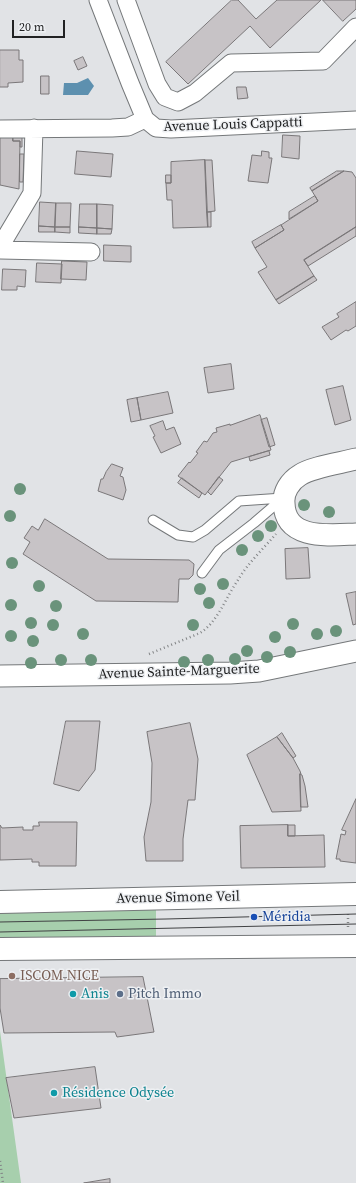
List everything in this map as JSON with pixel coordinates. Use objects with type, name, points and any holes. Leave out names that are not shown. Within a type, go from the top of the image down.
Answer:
[{"type":"main road","name":"Avenue Simone Veil","points":[[0,902],[352,894]]},
{"type":"main road","points":[[0,950],[352,946]]},
{"type":"street","name":"Avenue Louis Cappatti","points":[[98,0],[145,119],[156,128],[171,129],[356,120]]},
{"type":"street","points":[[126,0],[157,84],[165,97],[178,102],[195,93],[231,63],[323,61],[356,27]]},
{"type":"street","points":[[0,128],[112,128],[128,127],[145,119]]},
{"type":"street","points":[[34,128],[32,193],[0,248],[91,252]]},
{"type":"street","points":[[356,459],[303,473],[291,482],[283,498],[285,513],[289,520],[295,527],[303,531],[315,534],[331,535],[356,534]]},
{"type":"street","name":"Avenue Sainte-Marguerite","points":[[0,676],[230,673],[259,671],[356,651]]},
{"type":"lane","points":[[153,520],[178,534],[193,537],[205,530],[239,501],[283,498]]},
{"type":"lane","points":[[202,572],[219,550],[283,498]]},
{"type":"path","points":[[145,656],[207,629],[218,614],[238,579],[289,520]]},
{"type":"path","points":[[352,894],[352,946]]},
{"type":"path","points":[[0,1161],[3,1183]]},
{"type":"green space","points":[[156,906],[156,940],[0,941],[0,911]]},
{"type":"green space","points":[[0,1031],[21,1183],[0,1183]]},
{"type":"water","points":[[88,78],[94,86],[88,95],[63,95],[64,83],[77,83]]},
{"type":"building","points":[[232,0],[238,0],[256,19],[277,0],[321,0],[270,48],[250,26],[188,84],[166,62]]},
{"type":"building","points":[[323,0],[356,0],[356,9],[343,21]]},
{"type":"building","points":[[0,50],[19,50],[19,60],[23,60],[23,82],[8,83],[8,87],[0,87]]},
{"type":"building","points":[[83,57],[87,66],[78,70],[74,61]]},
{"type":"building","points":[[41,76],[49,76],[49,94],[41,94]]},
{"type":"building","points":[[237,87],[246,87],[248,98],[238,99]]},
{"type":"building","points":[[283,135],[300,136],[299,159],[282,157]]},
{"type":"building","points":[[13,136],[13,141],[20,141],[19,189],[0,185],[0,138]]},
{"type":"building","points":[[13,136],[22,136],[22,147],[20,147],[20,141],[13,141]]},
{"type":"building","points":[[77,151],[113,154],[111,177],[75,174]]},
{"type":"building","points":[[262,151],[269,152],[269,158],[272,158],[268,183],[248,181],[252,155],[261,156]]},
{"type":"building","points":[[20,154],[24,154],[23,182],[20,182]]},
{"type":"building","points":[[205,160],[208,227],[173,228],[172,200],[167,200],[166,183],[171,183],[171,162]]},
{"type":"building","points":[[205,160],[212,160],[215,211],[207,212]]},
{"type":"building","points":[[337,171],[344,171],[312,191],[310,188]]},
{"type":"building","points":[[344,171],[352,172],[356,178],[356,227],[304,260],[314,276],[276,300],[258,272],[267,267],[255,248],[284,230],[281,225],[318,201],[312,191]]},
{"type":"building","points":[[166,175],[171,175],[171,183],[166,183]]},
{"type":"building","points":[[315,196],[318,201],[289,219],[289,212]]},
{"type":"building","points":[[40,202],[56,203],[55,227],[39,226]]},
{"type":"building","points":[[56,203],[71,203],[70,227],[55,227]]},
{"type":"building","points":[[80,204],[97,204],[97,228],[79,227]]},
{"type":"building","points":[[97,204],[113,205],[112,229],[97,228]]},
{"type":"building","points":[[207,212],[211,212],[211,227],[208,227]]},
{"type":"building","points":[[281,225],[284,230],[255,248],[252,242]]},
{"type":"building","points":[[39,226],[55,227],[55,232],[39,232]]},
{"type":"building","points":[[55,227],[70,227],[70,233],[55,232]]},
{"type":"building","points":[[79,227],[97,228],[97,234],[79,233]]},
{"type":"building","points":[[356,227],[356,236],[308,266],[304,260]]},
{"type":"building","points":[[97,228],[112,229],[111,234],[97,234]]},
{"type":"building","points":[[104,245],[131,246],[131,262],[104,261]]},
{"type":"building","points":[[62,261],[87,262],[86,280],[61,279]]},
{"type":"building","points":[[37,263],[62,264],[61,283],[36,282]]},
{"type":"building","points":[[3,269],[26,270],[25,287],[17,286],[17,290],[2,290]]},
{"type":"building","points":[[314,276],[317,280],[279,304],[276,300]]},
{"type":"building","points":[[356,302],[356,326],[348,331],[346,330],[331,340],[322,327],[339,317],[337,314]]},
{"type":"building","points":[[231,364],[234,389],[208,393],[204,368]]},
{"type":"building","points":[[343,386],[351,420],[335,425],[326,390]]},
{"type":"building","points":[[168,392],[173,413],[141,420],[137,398]]},
{"type":"building","points":[[137,398],[141,420],[131,422],[127,400]]},
{"type":"building","points":[[260,415],[271,450],[231,462],[205,495],[178,476],[198,453],[196,452],[204,441],[207,442],[213,433],[217,432],[216,428]]},
{"type":"building","points":[[267,418],[275,445],[269,447],[261,420]]},
{"type":"building","points":[[163,421],[166,430],[174,427],[181,444],[161,453],[153,437],[155,436],[150,426]]},
{"type":"building","points":[[269,451],[270,455],[250,461],[249,457]]},
{"type":"building","points":[[112,464],[123,468],[120,476],[123,477],[126,490],[123,500],[98,491],[101,479],[103,479]]},
{"type":"building","points":[[219,477],[223,480],[211,495],[208,492]]},
{"type":"building","points":[[182,478],[202,493],[199,498],[178,483]]},
{"type":"building","points":[[45,519],[108,559],[189,560],[194,564],[193,575],[189,579],[179,579],[178,602],[96,601],[23,554],[30,542],[24,538],[32,526],[38,530]]},
{"type":"building","points":[[308,548],[310,578],[286,579],[285,549]]},
{"type":"building","points":[[356,592],[356,624],[353,625],[346,594]]},
{"type":"building","points":[[66,721],[100,721],[95,770],[79,791],[54,784]]},
{"type":"building","points":[[190,723],[198,759],[195,800],[188,800],[183,839],[183,861],[146,861],[144,837],[151,802],[152,763],[147,732]]},
{"type":"building","points":[[282,733],[296,756],[293,758],[277,737]]},
{"type":"building","points":[[277,737],[293,758],[301,774],[301,811],[272,812],[247,755]]},
{"type":"building","points":[[300,774],[302,775],[305,786],[308,807],[301,807]]},
{"type":"building","points":[[356,799],[356,863],[340,861],[340,859],[336,859],[341,834],[345,835],[346,831],[342,830]]},
{"type":"building","points":[[39,822],[77,822],[76,866],[39,866],[39,862],[32,862],[32,859],[0,860],[0,825],[2,828],[23,827],[23,830],[33,830],[33,826],[39,826]]},
{"type":"building","points":[[288,825],[295,825],[295,836],[288,836]]},
{"type":"building","points":[[288,825],[288,836],[324,835],[325,867],[241,868],[240,826]]},
{"type":"building","name":"Anis","points":[[143,977],[154,1032],[117,1037],[115,1032],[4,1033],[0,1008],[0,979]]},
{"type":"building","name":"Résidence Odysée","points":[[95,1067],[101,1108],[14,1118],[6,1078]]},
{"type":"building","points":[[110,1179],[110,1183],[84,1183]]},
{"type":"tram line","points":[[0,922],[356,914]]},
{"type":"tram line","points":[[0,932],[356,924]]},
{"type":"place","name":"Méridia","points":[[254,917]]},
{"type":"place","name":"ISCOM NICE","points":[[12,976]]},
{"type":"place","name":"Anis","points":[[73,994]]},
{"type":"place","name":"Pitch Immo","points":[[120,994]]},
{"type":"place","name":"Résidence Odysée","points":[[54,1093]]}]
